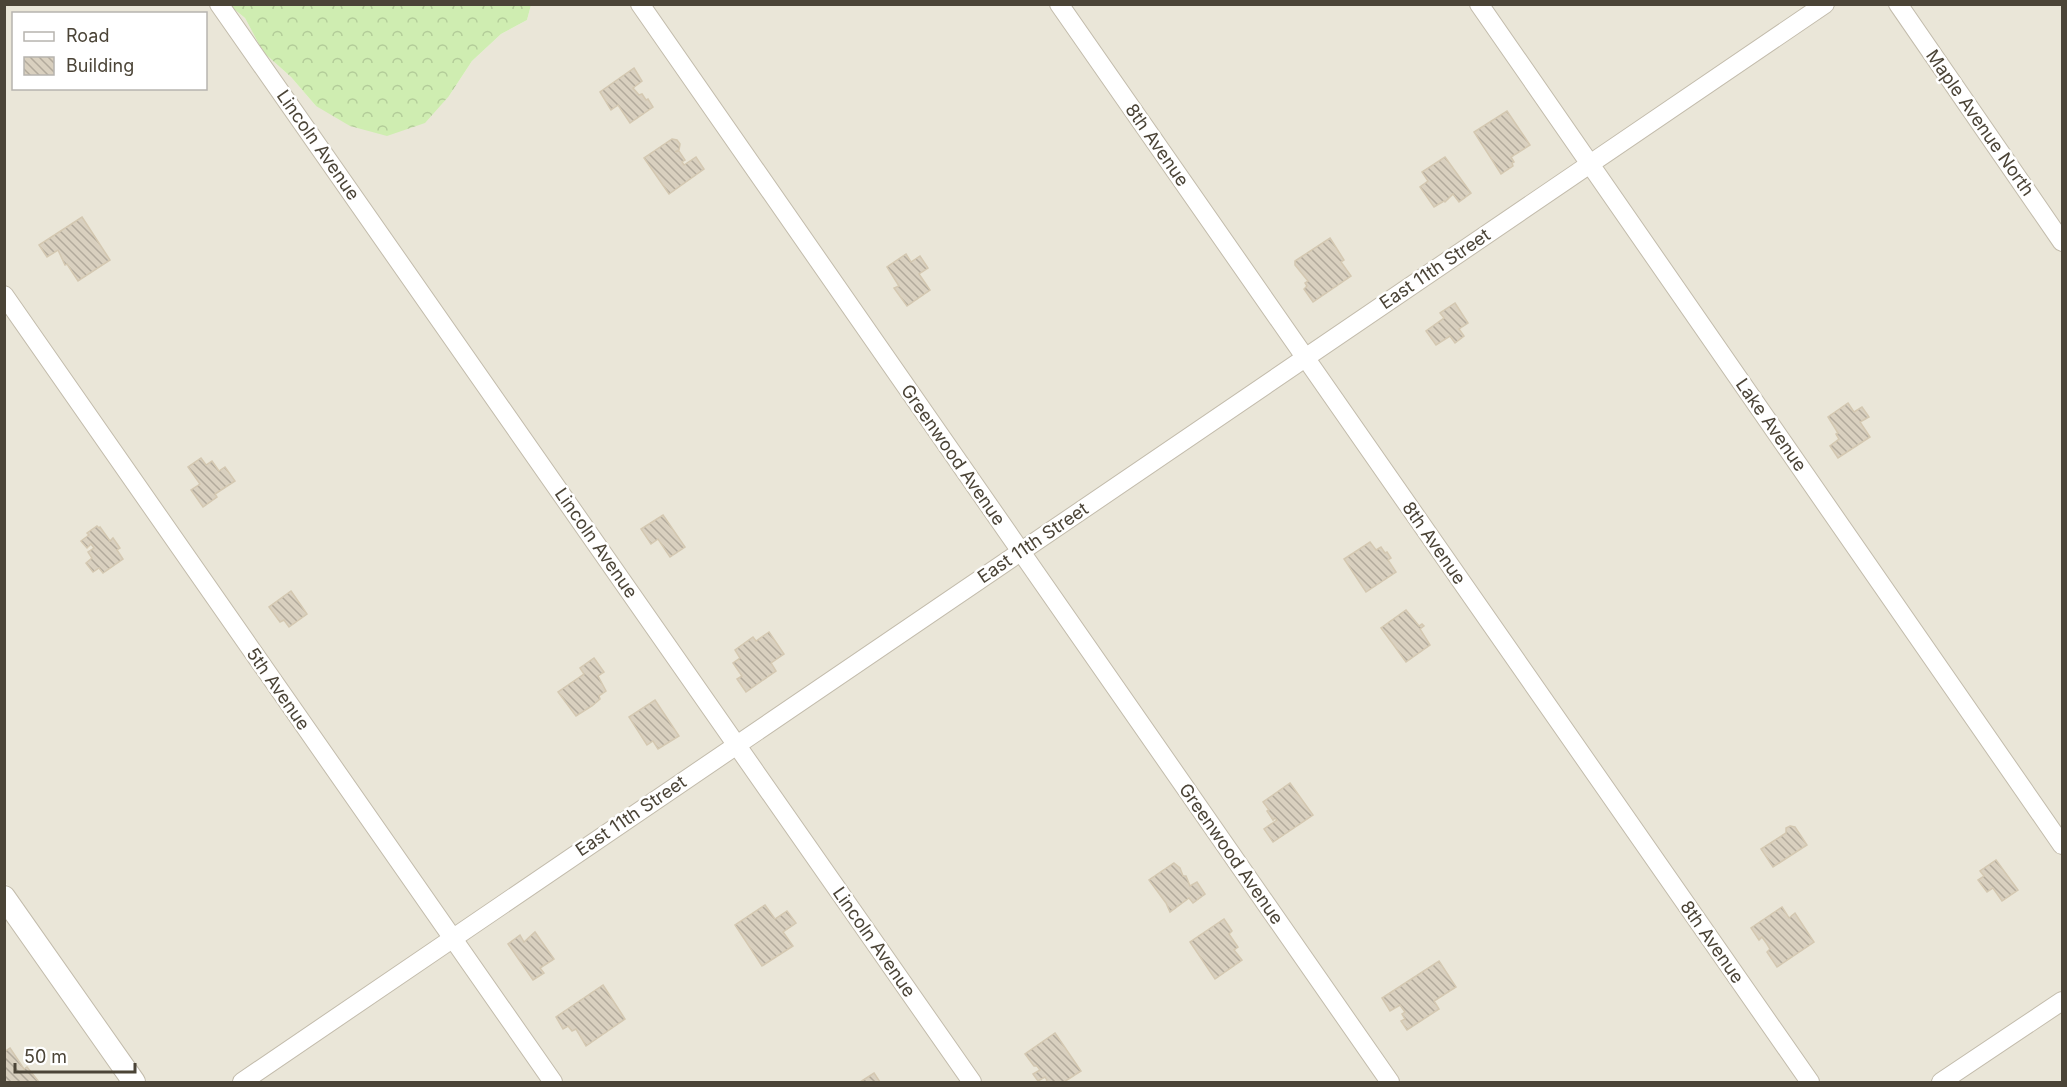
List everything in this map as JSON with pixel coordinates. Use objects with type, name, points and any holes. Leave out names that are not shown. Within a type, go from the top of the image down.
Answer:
[{"type":"street","name":"Lincoln Avenue","points":[[219,4],[972,1083]]},
{"type":"street","name":"Greenwood Avenue","points":[[640,4],[1390,1083]]},
{"type":"street","name":"8th Avenue","points":[[1059,4],[1810,1083]]},
{"type":"street","name":"Lake Avenue","points":[[1479,4],[2062,845]]},
{"type":"street","name":"East 11th Street","points":[[242,1083],[736,744],[1825,4]]},
{"type":"street","name":"Maple Avenue North","points":[[1898,4],[2062,242]]},
{"type":"street","name":"5th Avenue","points":[[4,295],[553,1083]]},
{"type":"street","points":[[4,897],[134,1083]]},
{"type":"street","points":[[1941,1083],[2062,1000]]},
{"type":"shaded area","points":[[8,4],[229,5],[245,18],[263,52],[291,77],[316,106],[449,96],[472,61],[501,34],[527,20],[531,5],[2062,5],[2062,1082],[144,1082],[5,882],[4,7]]},
{"type":"shaded area","points":[[5,912],[124,1082],[5,1082]]},
{"type":"green space","points":[[229,5],[531,5],[527,20],[501,34],[472,61],[449,96],[425,123],[387,136],[350,126],[316,106],[291,77],[263,52],[245,18]]},
{"type":"building","points":[[634,68],[642,81],[633,88],[639,95],[642,94],[646,100],[648,99],[653,107],[630,123],[618,105],[611,110],[600,92]]},
{"type":"building","points":[[1507,111],[1530,145],[1511,157],[1514,162],[1513,166],[1501,174],[1474,132]]},
{"type":"building","points":[[672,139],[677,140],[680,144],[679,150],[675,152],[679,151],[685,160],[682,162],[684,165],[696,157],[704,169],[669,194],[644,158]]},
{"type":"building","points":[[1445,157],[1471,193],[1459,202],[1453,194],[1445,202],[1434,207],[1420,187],[1428,181],[1422,172]]},
{"type":"building","points":[[82,217],[110,260],[78,281],[67,264],[65,265],[58,250],[47,257],[39,245]]},
{"type":"building","points":[[1330,238],[1344,260],[1341,262],[1351,276],[1313,302],[1304,289],[1308,281],[1295,265],[1295,261]]},
{"type":"building","points":[[906,254],[911,262],[920,256],[928,268],[919,274],[930,290],[907,306],[894,288],[899,286],[887,267]]},
{"type":"building","points":[[1455,303],[1468,323],[1459,329],[1464,336],[1455,343],[1450,336],[1436,345],[1426,331],[1444,318],[1440,313]]},
{"type":"building","points":[[1848,403],[1854,412],[1862,407],[1869,417],[1860,422],[1870,437],[1838,458],[1830,446],[1839,439],[1836,434],[1838,433],[1828,417]]},
{"type":"building","points":[[201,458],[206,465],[212,461],[219,471],[225,467],[235,481],[215,494],[217,497],[203,507],[191,490],[200,484],[188,467]]},
{"type":"building","points":[[663,515],[685,547],[670,557],[658,539],[651,544],[641,529]]},
{"type":"building","points":[[97,526],[110,541],[113,538],[120,548],[117,550],[123,559],[103,573],[99,568],[93,572],[86,563],[92,558],[88,552],[94,548],[91,544],[87,548],[81,541]]},
{"type":"building","points":[[1370,542],[1376,550],[1381,547],[1385,553],[1387,552],[1391,558],[1388,560],[1396,572],[1366,592],[1344,559]]},
{"type":"building","points":[[291,591],[307,614],[289,627],[284,620],[280,622],[269,607]]},
{"type":"building","points":[[1406,610],[1419,626],[1422,624],[1424,626],[1420,629],[1430,645],[1406,662],[1381,628]]},
{"type":"building","points":[[769,632],[784,654],[771,663],[776,671],[746,692],[737,679],[742,676],[733,663],[740,658],[735,650],[753,637],[756,641]]},
{"type":"building","points":[[594,658],[604,672],[598,676],[606,691],[592,706],[576,716],[558,692],[584,674],[580,668]]},
{"type":"building","points":[[655,700],[679,736],[658,749],[653,741],[647,745],[629,717]]},
{"type":"building","points":[[1290,783],[1313,815],[1273,842],[1264,829],[1277,820],[1275,818],[1273,820],[1263,802]]},
{"type":"building","points":[[1795,827],[1807,845],[1773,867],[1761,849],[1786,833],[1786,828]]},
{"type":"building","points":[[1996,860],[2018,890],[2002,901],[1993,888],[1987,892],[1978,880],[1984,876],[1980,871]]},
{"type":"building","points":[[1174,863],[1180,868],[1183,876],[1186,876],[1190,886],[1197,882],[1205,894],[1193,903],[1189,898],[1170,912],[1149,880]]},
{"type":"building","points":[[765,905],[775,919],[787,911],[796,923],[783,932],[793,946],[762,966],[735,925]]},
{"type":"building","points":[[1782,907],[1789,918],[1795,913],[1814,942],[1777,967],[1767,952],[1770,949],[1767,944],[1762,937],[1759,940],[1751,928]]},
{"type":"building","points":[[1224,919],[1232,931],[1229,934],[1238,947],[1234,950],[1242,960],[1215,979],[1190,942]]},
{"type":"building","points":[[535,932],[554,959],[540,968],[544,973],[533,980],[508,944],[520,935],[524,942]]},
{"type":"building","points":[[1439,961],[1456,987],[1434,1001],[1439,1009],[1407,1030],[1401,1021],[1405,1019],[1402,1014],[1405,1012],[1400,1005],[1390,1011],[1382,998]]},
{"type":"building","points":[[603,985],[625,1019],[586,1046],[576,1029],[572,1031],[568,1026],[563,1029],[556,1017]]},
{"type":"building","points":[[1055,1033],[1081,1071],[1064,1082],[1046,1082],[1045,1077],[1038,1081],[1033,1074],[1040,1070],[1025,1054]]},
{"type":"building","points":[[10,1048],[24,1069],[27,1067],[39,1082],[4,1082],[4,1052]]},
{"type":"building","points":[[874,1073],[880,1082],[860,1082]]}]
